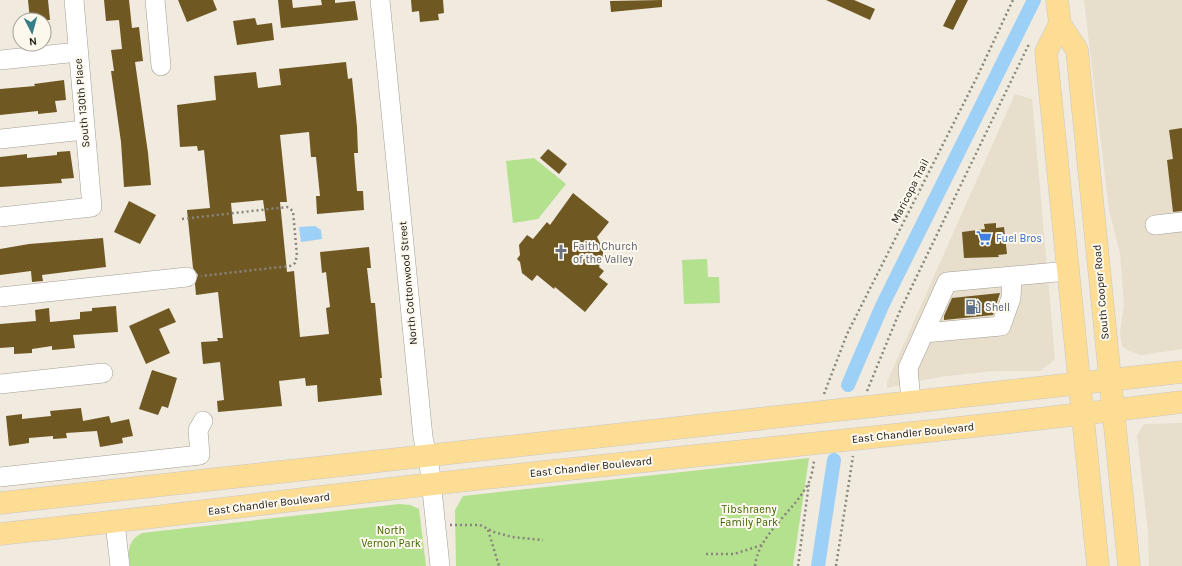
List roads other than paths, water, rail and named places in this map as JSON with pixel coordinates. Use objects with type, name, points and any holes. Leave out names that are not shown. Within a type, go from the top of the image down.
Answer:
[{"type":"main road","name":"South Cooper Road","points":[[1057,0],[1060,24],[1077,50],[1129,566]]},
{"type":"main road","points":[[1060,24],[1046,52],[1098,566]]},
{"type":"main road","points":[[0,503],[680,428],[827,401],[860,407],[1182,372]]},
{"type":"main road","name":"East Chandler Boulevard","points":[[0,534],[115,523],[432,484],[826,442],[851,449],[1083,414],[1182,402]]},
{"type":"main road","points":[[590,468],[600,452],[672,440],[678,434],[680,428]]},
{"type":"street","name":"South 130th Place","points":[[0,217],[92,206],[84,130],[74,0]]},
{"type":"street","points":[[155,0],[161,66]]},
{"type":"street","name":"North Cottonwood Street","points":[[380,0],[422,430],[432,484],[440,566]]},
{"type":"street","points":[[0,60],[78,52]]},
{"type":"street","points":[[0,139],[84,130]]},
{"type":"street","points":[[1155,225],[1182,222]]},
{"type":"street","points":[[911,401],[908,368],[947,282],[1068,271]]},
{"type":"street","points":[[0,297],[187,277]]},
{"type":"street","points":[[924,333],[1001,326],[1011,298],[1012,277]]},
{"type":"street","points":[[0,384],[104,373]]},
{"type":"street","points":[[0,477],[200,456],[198,430],[203,421]]},
{"type":"street","points":[[115,523],[120,566]]},
{"type":"water","points":[[315,226],[321,230],[322,239],[301,242],[299,227]]},
{"type":"waterway","points":[[848,385],[882,306],[1034,0]]},
{"type":"waterway","points":[[818,566],[834,460]]},
{"type":"place","name":"Fuel Bros","points":[[984,238]]},
{"type":"place","name":"Faith Church of the Valley","points":[[561,252]]},
{"type":"place","name":"Shell","points":[[973,307]]},
{"type":"park label","name":"Tibshraeny Family Park","points":[[749,515]]},
{"type":"park label","name":"North Vernon Park","points":[[391,536]]}]
